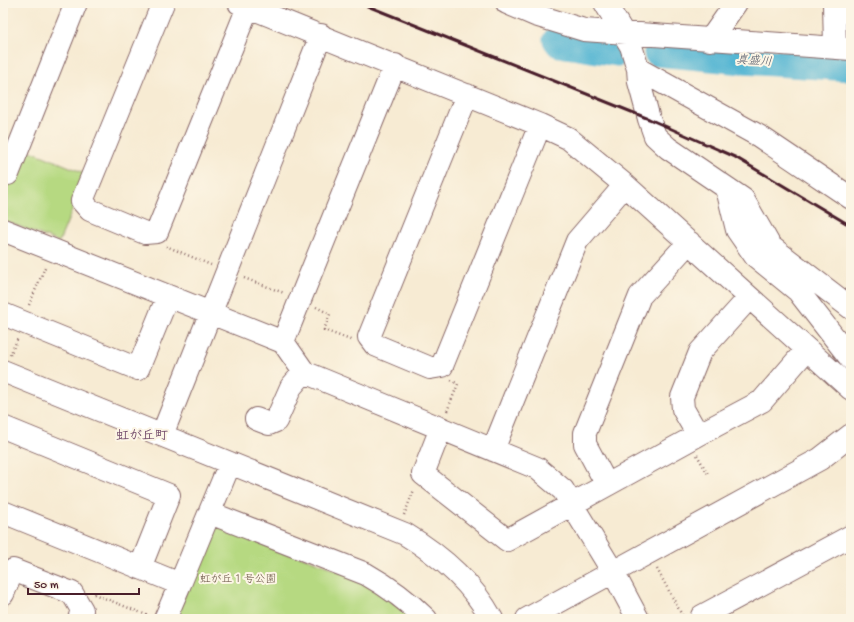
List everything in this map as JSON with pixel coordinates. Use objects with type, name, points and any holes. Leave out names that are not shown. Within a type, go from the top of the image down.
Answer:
[{"type":"street","points":[[3,173],[8,174],[76,3]]},
{"type":"street","points":[[163,3],[82,201],[90,210],[145,233],[157,232],[243,5],[395,65],[568,138],[625,185],[851,389]]},
{"type":"street","points":[[507,3],[535,16],[584,30],[710,40],[843,48],[834,3]]},
{"type":"street","points":[[605,3],[631,46],[638,69],[639,82],[655,136],[668,148],[743,199],[770,246],[851,308]]},
{"type":"street","points":[[710,40],[736,3]]},
{"type":"street","points":[[162,435],[209,313],[321,35]]},
{"type":"street","points":[[283,342],[395,65]]},
{"type":"street","points":[[638,69],[760,136],[851,198]]},
{"type":"street","points":[[467,95],[369,337],[375,345],[430,368],[442,366],[540,125]]},
{"type":"street","points":[[493,450],[577,241],[625,185]]},
{"type":"street","points":[[727,189],[738,230],[755,256],[798,291],[851,359]]},
{"type":"street","points":[[3,230],[283,342],[304,372],[537,468],[563,490],[573,504],[613,572],[638,619]]},
{"type":"street","points":[[607,485],[585,444],[585,433],[640,296],[688,242]]},
{"type":"street","points":[[3,314],[138,369],[168,296]]},
{"type":"street","points":[[694,438],[683,409],[682,397],[700,352],[749,298]]},
{"type":"street","points":[[441,428],[423,474],[507,540],[762,401],[807,349]]},
{"type":"street","points":[[6,366],[162,435],[405,534],[433,553],[458,575],[483,603],[492,619]]},
{"type":"street","points":[[256,419],[269,424],[276,421],[291,387],[304,372]]},
{"type":"street","points":[[3,427],[169,495],[140,568]]},
{"type":"street","points":[[540,616],[648,552],[820,459],[851,435]]},
{"type":"street","points":[[166,619],[230,463]]},
{"type":"street","points":[[3,512],[180,584]]},
{"type":"street","points":[[210,513],[366,574],[406,600],[426,619]]},
{"type":"street","points":[[702,619],[702,616],[851,536]]},
{"type":"street","points":[[3,594],[13,570],[72,593],[82,610],[79,619]]},
{"type":"path","points":[[160,245],[288,295]]},
{"type":"path","points":[[27,310],[52,250]]},
{"type":"path","points":[[312,306],[330,314],[324,330],[359,343]]},
{"type":"path","points":[[6,366],[19,335]]},
{"type":"path","points":[[441,428],[458,384],[445,377]]},
{"type":"path","points":[[694,438],[708,474]]},
{"type":"path","points":[[404,516],[419,479],[423,474]]},
{"type":"path","points":[[648,552],[684,619]]},
{"type":"path","points":[[90,593],[155,619]]},
{"type":"green space","points":[[26,149],[87,174],[59,242],[3,220],[3,197]]},
{"type":"green space","name":"虹が丘１号公園","points":[[214,524],[364,580],[414,619],[175,619]]},
{"type":"waterway","name":"真盛川","points":[[556,40],[559,44],[617,53]]},
{"type":"waterway","name":"真盛川","points":[[657,53],[743,61],[851,68]]},
{"type":"railway","points":[[360,3],[649,119],[735,157],[851,226]]},
{"type":"district","name":"虹が丘町","points":[[142,434]]}]
